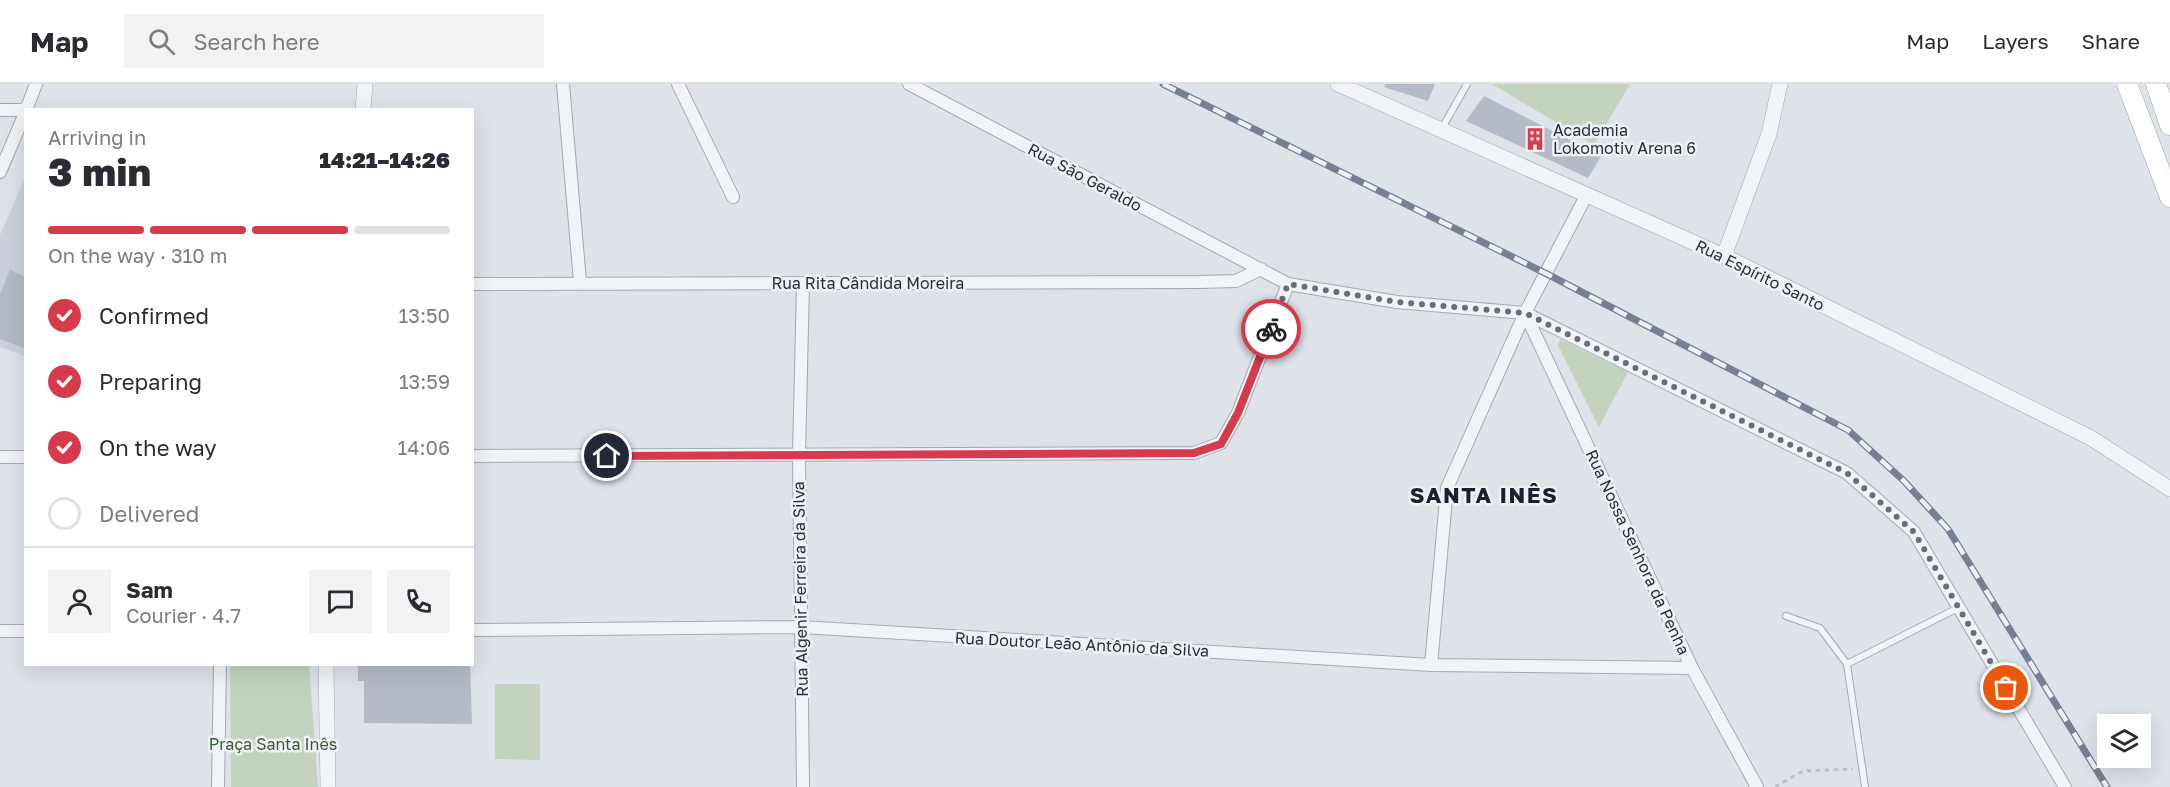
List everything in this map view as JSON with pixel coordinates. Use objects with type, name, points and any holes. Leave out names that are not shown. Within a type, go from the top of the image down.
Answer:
[{"type":"main road","points":[[2127,84],[2170,197]]},
{"type":"main road","points":[[2156,84],[2170,125]]},
{"type":"street","points":[[27,108],[36,84]]},
{"type":"street","points":[[363,108],[365,84]]},
{"type":"street","points":[[562,84],[580,282]]},
{"type":"street","points":[[678,84],[733,197]]},
{"type":"street","name":"Rua São Geraldo","points":[[909,84],[1288,284],[1397,302],[1525,313]]},
{"type":"street","name":"Rua Espírito Santo","points":[[1338,84],[1724,256],[2091,438],[2170,489]]},
{"type":"street","points":[[1724,256],[1769,134],[1780,84]]},
{"type":"street","points":[[0,110],[24,110]]},
{"type":"street","points":[[0,172],[24,115]]},
{"type":"street","points":[[1431,665],[1447,488],[1525,313],[1586,196]]},
{"type":"street","name":"Rua Rita Cândida Moreira","points":[[474,284],[1199,282],[1236,281],[1261,269]]},
{"type":"street","name":"Rua Algenir Ferreira da Silva","points":[[803,283],[799,455],[803,787]]},
{"type":"street","points":[[474,456],[1194,453],[1221,444],[1238,413],[1288,284]]},
{"type":"street","points":[[1525,313],[1847,473],[1914,532],[2065,787]]},
{"type":"street","name":"Rua Nossa Senhora da Penha","points":[[1525,313],[1692,668],[1757,787]]},
{"type":"street","points":[[0,457],[24,457]]},
{"type":"street","name":"Rua Doutor Leão Antônio da Silva","points":[[474,630],[801,627],[1431,665],[1692,668]]},
{"type":"street","points":[[0,631],[24,631]]},
{"type":"street","points":[[218,787],[220,666]]},
{"type":"street","points":[[326,666],[328,787]]},
{"type":"lane","points":[[1440,130],[1467,84]]},
{"type":"lane","points":[[1847,664],[1958,608]]},
{"type":"lane","points":[[1786,616],[1820,628],[1847,664],[1865,787]]},
{"type":"path","points":[[1775,787],[1803,771],[1861,769]]},
{"type":"shaded area","points":[[24,180],[24,356],[0,347],[0,235]]},
{"type":"green space","points":[[1492,84],[1630,84],[1594,145]]},
{"type":"green space","points":[[1560,339],[1628,372],[1599,427],[1558,345]]},
{"type":"green space","name":"Praça Santa Inês","points":[[230,666],[309,666],[318,787],[231,787]]},
{"type":"green space","points":[[495,684],[540,684],[540,760],[495,759]]},
{"type":"building","points":[[1385,84],[1435,84],[1428,101],[1384,87]]},
{"type":"building","name":"Academia Lokomotiv Arena 6","points":[[1484,96],[1601,156],[1588,178],[1466,121]]},
{"type":"building","points":[[10,270],[24,276],[24,348],[0,339],[0,294]]},
{"type":"building","points":[[358,666],[470,666],[472,724],[364,723],[364,681],[358,681]]},
{"type":"railway","points":[[1163,84],[1547,274],[1848,430],[1904,481],[1948,529],[2107,787]]},
{"type":"way so far","points":[[1271,329],[1288,284],[1397,302],[1525,313],[1847,473],[1885,504],[1914,532],[2006,688]]},
{"type":"place","name":"Academia Lokomotiv Arena 6","points":[[1535,139]]},
{"type":"district","name":"SANTA INÊS","points":[[1484,495]]},
{"type":"route","points":[[607,456],[1194,453],[1221,444],[1238,413],[1271,329]]}]
